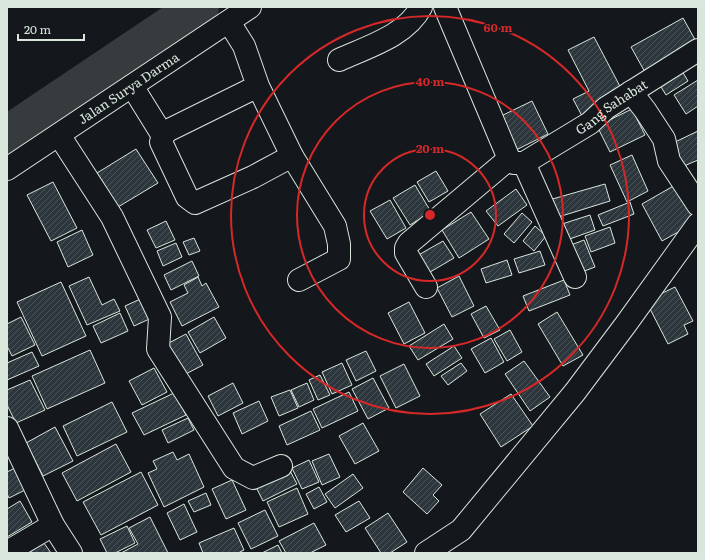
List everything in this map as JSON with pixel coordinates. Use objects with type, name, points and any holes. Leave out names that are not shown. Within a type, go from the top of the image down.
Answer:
[{"type":"street","name":"Jalan Surya Darma","points":[[7,169],[250,7]]},
{"type":"street","points":[[339,60],[400,32],[417,14],[421,7]]},
{"type":"street","points":[[445,7],[516,161],[575,277]]},
{"type":"street","points":[[229,22],[244,46],[258,86],[292,156],[335,226],[339,244],[339,259],[299,280]]},
{"type":"street","name":"Gang Sahabat","points":[[426,286],[406,253],[406,248],[409,243],[516,161],[590,123],[606,108],[698,50]]},
{"type":"street","points":[[132,86],[163,136]]},
{"type":"street","points":[[258,86],[167,131],[163,136],[161,142],[187,197],[195,203],[253,177],[292,156]]},
{"type":"street","points":[[631,92],[664,139],[669,161],[698,205]]},
{"type":"street","points":[[59,135],[112,217],[160,318],[158,350],[234,468],[253,478],[281,466]]},
{"type":"street","points":[[426,553],[461,530],[575,392],[698,224]]},
{"type":"street","points":[[7,428],[53,525],[71,553]]},
{"type":"street","points":[[7,552],[53,525]]},
{"type":"building","points":[[683,18],[698,45],[646,74],[631,47]]},
{"type":"building","points":[[594,37],[624,94],[582,116],[573,99],[589,91],[568,50]]},
{"type":"building","points":[[679,66],[688,81],[666,95],[656,79]]},
{"type":"building","points":[[698,80],[698,106],[686,114],[674,95]]},
{"type":"building","points":[[532,101],[548,134],[510,153],[493,120]]},
{"type":"building","points":[[632,109],[645,135],[610,152],[597,126]]},
{"type":"building","points":[[698,131],[698,160],[684,166],[673,143]]},
{"type":"building","points":[[136,149],[158,183],[118,207],[97,173]]},
{"type":"building","points":[[632,155],[648,191],[627,202],[610,165]]},
{"type":"building","points":[[436,171],[448,191],[429,202],[417,182]]},
{"type":"building","points":[[53,182],[77,228],[51,241],[27,195]]},
{"type":"building","points":[[605,184],[610,201],[555,218],[549,200]]},
{"type":"building","points":[[677,184],[698,221],[662,241],[642,204]]},
{"type":"building","points":[[415,185],[431,212],[410,225],[393,198]]},
{"type":"building","points":[[516,189],[527,205],[498,226],[486,211]]},
{"type":"building","points":[[390,200],[406,228],[387,239],[370,211]]},
{"type":"building","points":[[630,202],[634,214],[603,226],[598,215]]},
{"type":"building","points":[[471,212],[489,239],[459,258],[442,230]]},
{"type":"building","points":[[522,213],[532,222],[514,243],[504,234]]},
{"type":"building","points":[[590,215],[595,230],[564,241],[559,225]]},
{"type":"building","points":[[166,221],[175,240],[156,248],[147,230]]},
{"type":"building","points":[[535,226],[546,236],[534,251],[523,241]]},
{"type":"building","points":[[610,227],[615,243],[591,252],[585,236]]},
{"type":"building","points":[[82,230],[93,255],[68,267],[57,242]]},
{"type":"building","points":[[194,238],[200,251],[189,255],[183,242]]},
{"type":"building","points":[[584,240],[595,267],[582,272],[571,245]]},
{"type":"building","points":[[443,241],[454,258],[425,275],[415,257]]},
{"type":"building","points":[[176,243],[182,257],[163,266],[157,251]]},
{"type":"building","points":[[540,251],[545,265],[519,273],[514,259]]},
{"type":"building","points":[[507,260],[512,275],[486,283],[481,269]]},
{"type":"building","points":[[192,261],[199,276],[171,290],[164,275]]},
{"type":"building","points":[[459,276],[474,306],[452,317],[437,288]]},
{"type":"building","points":[[89,277],[102,305],[114,299],[120,311],[87,325],[69,286]]},
{"type":"building","points":[[198,277],[202,286],[206,283],[219,307],[182,326],[170,302],[188,293],[184,285]]},
{"type":"building","points":[[564,280],[570,295],[529,311],[523,296]]},
{"type":"building","points":[[61,282],[86,336],[42,356],[17,302]]},
{"type":"building","points":[[675,287],[693,321],[684,325],[688,334],[668,344],[646,301]]},
{"type":"building","points":[[147,296],[156,316],[134,326],[125,306]]},
{"type":"building","points":[[409,302],[425,333],[404,344],[388,313]]},
{"type":"building","points":[[486,306],[500,330],[484,338],[471,314]]},
{"type":"building","points":[[557,312],[583,355],[563,366],[538,324]]},
{"type":"building","points":[[120,313],[128,331],[101,343],[93,326]]},
{"type":"building","points":[[21,317],[35,345],[12,356],[7,346],[7,324]]},
{"type":"building","points":[[214,317],[226,338],[200,353],[188,332]]},
{"type":"building","points":[[444,324],[453,339],[418,360],[409,346]]},
{"type":"building","points":[[510,330],[522,352],[507,361],[494,339]]},
{"type":"building","points":[[186,334],[203,365],[180,377],[163,346]]},
{"type":"building","points":[[491,338],[504,362],[485,373],[471,349]]},
{"type":"building","points":[[454,346],[462,358],[434,376],[426,364]]},
{"type":"building","points":[[90,350],[105,383],[47,409],[32,376]]},
{"type":"building","points":[[366,351],[376,371],[356,381],[346,360]]},
{"type":"building","points":[[32,352],[39,366],[7,380],[7,363]]},
{"type":"building","points":[[524,361],[550,397],[530,411],[505,374]]},
{"type":"building","points":[[342,363],[352,385],[332,394],[322,372]]},
{"type":"building","points":[[461,363],[467,371],[448,385],[441,376]]},
{"type":"building","points":[[404,364],[420,396],[396,408],[380,376]]},
{"type":"building","points":[[154,368],[167,392],[142,405],[129,381]]},
{"type":"building","points":[[320,375],[330,395],[318,400],[309,380]]},
{"type":"building","points":[[373,378],[389,408],[368,419],[352,389]]},
{"type":"building","points":[[30,380],[45,410],[16,423],[7,405],[7,390]]},
{"type":"building","points":[[233,383],[243,403],[218,416],[208,396]]},
{"type":"building","points":[[307,383],[314,400],[299,407],[291,390]]},
{"type":"building","points":[[290,390],[298,408],[279,416],[271,397]]},
{"type":"building","points":[[349,392],[358,411],[322,428],[313,409]]},
{"type":"building","points":[[174,393],[186,415],[144,435],[132,413]]},
{"type":"building","points":[[511,394],[533,426],[501,447],[480,414]]},
{"type":"building","points":[[259,401],[268,421],[242,434],[233,413]]},
{"type":"building","points":[[112,402],[127,432],[77,456],[63,426]]},
{"type":"building","points":[[311,411],[320,430],[287,445],[279,426]]},
{"type":"building","points":[[188,418],[194,430],[168,443],[162,430]]},
{"type":"building","points":[[363,423],[379,451],[355,464],[339,436]]},
{"type":"building","points":[[55,427],[73,461],[43,476],[26,443]]},
{"type":"building","points":[[116,444],[131,472],[77,501],[62,473]]},
{"type":"building","points":[[173,452],[177,460],[189,454],[204,487],[164,507],[148,473],[157,469],[153,461]]},
{"type":"building","points":[[329,454],[340,477],[322,485],[312,461]]},
{"type":"building","points":[[309,460],[319,482],[302,489],[292,468]]},
{"type":"building","points":[[19,466],[29,488],[9,498],[7,494],[7,472]]},
{"type":"building","points":[[288,467],[297,484],[263,501],[254,483]]},
{"type":"building","points":[[423,468],[442,485],[433,495],[439,501],[427,514],[403,492]]},
{"type":"building","points":[[141,472],[158,505],[101,535],[83,502]]},
{"type":"building","points":[[353,474],[363,488],[335,508],[325,494]]},
{"type":"building","points":[[232,480],[246,510],[226,519],[212,489]]},
{"type":"building","points":[[319,487],[327,502],[314,509],[306,494]]},
{"type":"building","points":[[297,488],[308,514],[279,527],[267,502]]},
{"type":"building","points":[[206,493],[211,505],[194,512],[188,501]]},
{"type":"building","points":[[20,501],[32,522],[7,537],[7,509]]},
{"type":"building","points":[[359,501],[370,518],[346,532],[335,515]]},
{"type":"building","points":[[184,504],[197,532],[180,540],[167,513]]},
{"type":"building","points":[[265,510],[278,536],[251,549],[238,523]]},
{"type":"building","points":[[388,513],[407,542],[390,553],[381,553],[365,528]]},
{"type":"building","points":[[150,517],[168,553],[121,553],[138,544],[129,528]]},
{"type":"building","points":[[314,523],[326,545],[310,553],[286,553],[279,541]]},
{"type":"building","points":[[127,526],[135,543],[115,553],[107,553],[100,539]]},
{"type":"building","points":[[234,528],[244,550],[238,553],[203,553],[199,543]]},
{"type":"building","points":[[44,543],[51,553],[28,553]]},
{"type":"building","points":[[278,545],[282,553],[262,553]]},
{"type":"waterway","points":[[7,136],[199,7]]}]
